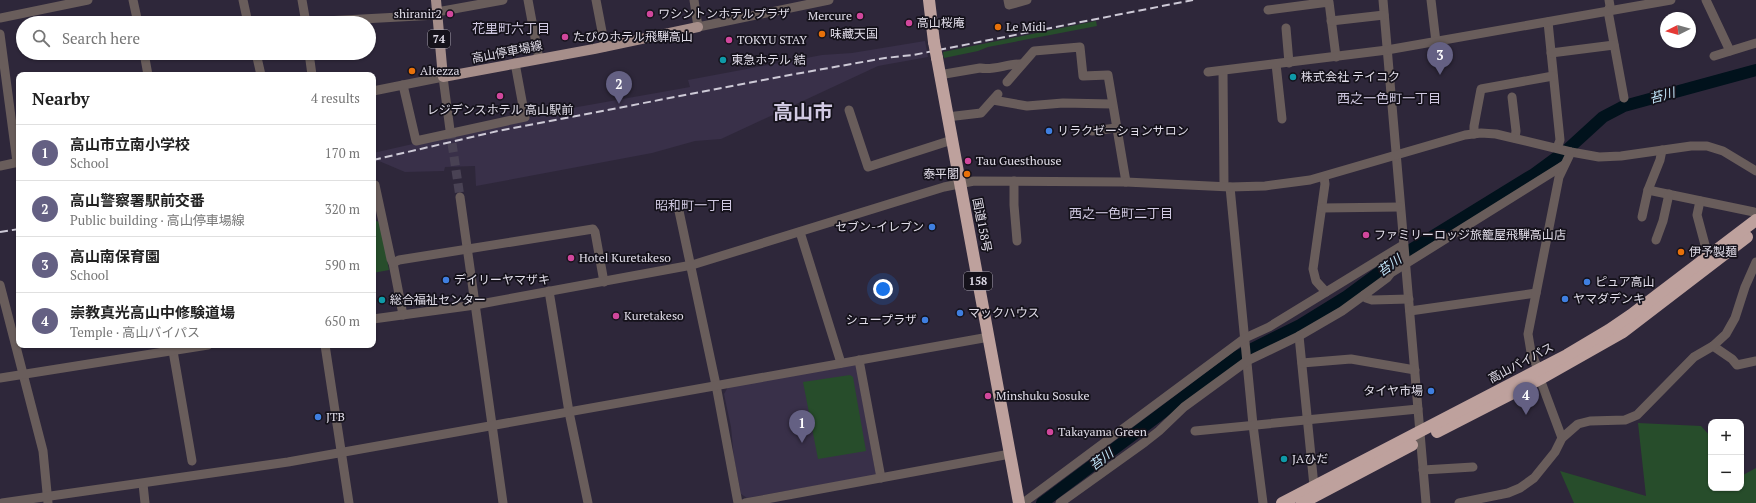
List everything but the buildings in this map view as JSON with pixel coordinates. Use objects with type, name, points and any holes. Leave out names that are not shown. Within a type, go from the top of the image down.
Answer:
[{"type":"highway","name":"国道158号","points":[[929,0],[939,74],[1019,503]]},
{"type":"highway","name":"高山バイパス","points":[[1539,374],[1609,330],[1756,220]]},
{"type":"highway","name":"高山バイパス","points":[[1302,503],[1420,437],[1539,374],[1623,332],[1756,230]]},
{"type":"highway","name":"高山バイパス","points":[[1282,503],[1314,486],[1420,437]]},
{"type":"main road","name":"74","points":[[436,0],[443,77]]},
{"type":"main road","name":"高山停車場線","points":[[443,77],[605,46],[698,26]]},
{"type":"street","points":[[0,18],[88,0]]},
{"type":"street","points":[[134,0],[137,16]]},
{"type":"street","points":[[243,0],[246,16]]},
{"type":"street","points":[[302,0],[305,16]]},
{"type":"street","points":[[376,18],[437,14],[503,0]]},
{"type":"street","points":[[528,0],[539,59]]},
{"type":"street","points":[[596,0],[605,46]]},
{"type":"street","points":[[694,0],[698,26],[807,2],[829,0]]},
{"type":"street","points":[[1008,0],[1009,5],[1027,0]]},
{"type":"street","points":[[1383,0],[1426,503]]},
{"type":"street","points":[[1431,0],[1437,36],[1436,42]]},
{"type":"street","points":[[1609,0],[1608,11],[1624,98]]},
{"type":"street","points":[[1208,72],[1388,50],[1671,0]]},
{"type":"street","points":[[1706,0],[1730,51]]},
{"type":"street","points":[[1268,10],[1329,2],[1336,57]]},
{"type":"street","points":[[1331,21],[1384,15]]},
{"type":"street","points":[[1548,22],[1560,140],[1558,148]]},
{"type":"street","points":[[1286,28],[1290,63]]},
{"type":"street","points":[[0,34],[16,148]]},
{"type":"street","points":[[1714,56],[1756,42]]},
{"type":"street","points":[[1551,53],[1614,45]]},
{"type":"street","points":[[1007,82],[1034,51],[1080,47],[1082,76],[1108,75],[1126,182]]},
{"type":"street","points":[[145,60],[147,72]]},
{"type":"street","points":[[258,60],[260,72]]},
{"type":"street","points":[[310,60],[312,72]]},
{"type":"street","points":[[403,85],[416,141],[526,117],[516,63]]},
{"type":"street","points":[[939,74],[980,68],[985,69],[1013,63],[1022,64]]},
{"type":"street","points":[[1276,64],[1282,119]]},
{"type":"street","points":[[1223,71],[1227,186],[1263,503]]},
{"type":"street","points":[[1474,134],[1474,126],[1481,89],[1553,76]]},
{"type":"street","points":[[376,90],[443,77],[450,130]]},
{"type":"street","points":[[947,117],[981,113],[996,97],[1027,106],[1063,103],[1112,104]]},
{"type":"street","points":[[1512,97],[1516,131],[1515,138]]},
{"type":"street","points":[[849,110],[868,167],[952,140]]},
{"type":"street","points":[[1092,131],[1116,128]]},
{"type":"street","points":[[376,319],[476,305],[692,265],[974,181],[1126,182],[1265,186],[1324,177],[1396,154],[1474,134],[1488,133],[1558,148],[1591,157],[1609,157],[1691,146],[1707,146],[1731,155],[1756,171]]},
{"type":"street","points":[[1642,217],[1648,190],[1660,160],[1662,150]]},
{"type":"street","points":[[1562,438],[1531,352],[1528,338],[1555,197],[1564,165],[1571,152]]},
{"type":"street","points":[[0,166],[16,162]]},
{"type":"street","points":[[1060,503],[1145,442],[1184,407],[1247,360],[1299,336],[1364,295],[1387,278],[1391,273],[1564,165]]},
{"type":"street","points":[[1324,177],[1325,184],[1313,269],[1316,281],[1326,292]]},
{"type":"street","points":[[1014,181],[1017,241]]},
{"type":"street","points":[[1648,190],[1754,212],[1756,214]]},
{"type":"street","points":[[1656,240],[1663,221],[1669,194]]},
{"type":"street","points":[[376,196],[378,218],[391,259],[394,263],[404,315]]},
{"type":"street","points":[[460,196],[503,503]]},
{"type":"street","points":[[1700,201],[1697,215],[1708,256]]},
{"type":"street","points":[[1322,208],[1400,207]]},
{"type":"street","points":[[679,211],[692,265],[738,503]]},
{"type":"street","points":[[394,263],[398,260],[593,229],[596,232],[604,282]]},
{"type":"street","points":[[800,232],[841,363]]},
{"type":"street","points":[[1023,503],[1245,339],[1269,327],[1403,246]]},
{"type":"street","points":[[1459,503],[1508,493],[1520,488],[1534,478],[1555,452],[1562,438],[1578,424],[1590,421],[1625,420],[1636,415],[1694,357],[1713,346],[1726,334],[1756,262]]},
{"type":"street","points":[[0,285],[16,347]]},
{"type":"street","points":[[549,292],[569,412],[588,503]]},
{"type":"street","points":[[1410,311],[1536,293]]},
{"type":"street","points":[[1364,295],[1366,298],[1372,300],[1409,299]]},
{"type":"street","points":[[2,503],[48,500],[341,453],[989,336]]},
{"type":"street","points":[[1299,336],[1314,486]]},
{"type":"street","points":[[1713,346],[1732,359],[1737,365],[1756,361]]},
{"type":"street","points":[[16,348],[43,451],[48,500]]},
{"type":"street","points":[[0,378],[157,349],[173,351],[190,348]]},
{"type":"street","points":[[325,348],[349,503]]},
{"type":"street","points":[[173,351],[192,461]]},
{"type":"street","points":[[1302,364],[1351,358],[1415,370]]},
{"type":"street","points":[[859,360],[881,478]]},
{"type":"street","points":[[1195,431],[1418,409]]},
{"type":"street","points":[[745,503],[1010,454]]},
{"type":"street","points":[[1423,470],[1473,468]]},
{"type":"street","points":[[143,484],[145,503]]},
{"type":"shaded area","points":[[925,41],[928,57],[878,66],[721,139],[695,141],[652,153],[476,186],[475,166],[445,167],[444,171],[405,172],[379,161],[376,162],[376,152],[572,108],[690,87],[688,80],[822,55],[852,53]]},
{"type":"shaded area","points":[[856,365],[876,475],[747,498],[741,494],[734,459],[731,427],[724,394],[728,387]]},
{"type":"green space","points":[[1096,21],[1097,26],[988,47],[978,51],[944,58],[943,52]]},
{"type":"green space","points":[[376,221],[380,223],[389,270],[376,272]]},
{"type":"green space","points":[[850,375],[853,377],[866,451],[818,459],[803,382]]},
{"type":"green space","points":[[1638,423],[1701,426],[1708,434],[1708,491],[1744,491],[1744,474],[1756,468],[1756,503],[1574,503],[1560,471],[1646,496]]},
{"type":"waterway","name":"苔川","points":[[1042,503],[1238,356],[1300,325],[1347,296],[1407,252],[1534,174],[1568,149],[1603,117],[1624,106],[1756,70]]},
{"type":"tunnel","points":[[450,130],[460,197]]},
{"type":"railway","points":[[376,159],[498,131],[784,76],[885,58],[913,55],[1193,0]]},
{"type":"railway","points":[[0,232],[16,229]]},
{"type":"place","name":"shiranir2","points":[[450,14]]},
{"type":"place","name":"ワシントンホテルプラザ","points":[[650,14]]},
{"type":"place","name":"Mercure","points":[[860,16]]},
{"type":"place","name":"高山桜庵","points":[[909,23]]},
{"type":"place","name":"Le Midi","points":[[998,27]]},
{"type":"place","name":"味藏天国","points":[[822,34]]},
{"type":"place","name":"たびのホテル飛騨高山","points":[[565,37]]},
{"type":"place","name":"TOKYU STAY","points":[[729,40]]},
{"type":"place","name":"東急ホテル 結","points":[[723,60]]},
{"type":"place","name":"Altezza","points":[[412,71]]},
{"type":"place","name":"高山南保育園","points":[[1440,75]]},
{"type":"place","name":"株式会社 テイコク","points":[[1293,77]]},
{"type":"place","name":"レジデンスホテル 高山駅前","points":[[500,96]]},
{"type":"place","name":"高山警察署駅前交番","points":[[619,104]]},
{"type":"place","name":"リラクゼーションサロン","points":[[1049,131]]},
{"type":"place","name":"Tau Guesthouse","points":[[968,161]]},
{"type":"place","name":"泰平閣","points":[[967,174]]},
{"type":"place","name":"セブン-イレブン","points":[[932,227]]},
{"type":"place","name":"ファミリーロッジ旅籠屋飛騨高山店","points":[[1366,235]]},
{"type":"place","name":"伊予製麺","points":[[1681,252]]},
{"type":"place","name":"Hotel Kuretakeso","points":[[571,258]]},
{"type":"place","name":"デイリーヤマザキ","points":[[446,280]]},
{"type":"place","name":"ピュア高山","points":[[1587,282]]},
{"type":"place","name":"ヤマダデンキ","points":[[1565,299]]},
{"type":"place","name":"総合福祉センター","points":[[382,300]]},
{"type":"place","name":"マックハウス","points":[[960,313]]},
{"type":"place","name":"Kuretakeso","points":[[616,316]]},
{"type":"place","name":"シュープラザ","points":[[925,320]]},
{"type":"place","name":"タイヤ市場","points":[[1431,391]]},
{"type":"place","name":"Minshuku Sosuke","points":[[988,396]]},
{"type":"place","name":"崇教真光高山中修験道場","points":[[1526,415]]},
{"type":"place","name":"JTB","points":[[318,417]]},
{"type":"place","name":"Takayama Green","points":[[1050,432]]},
{"type":"place","name":"高山市立南小学校","points":[[802,443]]},
{"type":"place","name":"JAひだ","points":[[1284,459]]},
{"type":"district","name":"花里町六丁目","points":[[511,28]]},
{"type":"district","name":"西之一色町一丁目","points":[[1389,98]]},
{"type":"district","name":"高山市","points":[[803,112]]},
{"type":"district","name":"昭和町一丁目","points":[[694,205]]},
{"type":"district","name":"西之一色町二丁目","points":[[1121,213]]}]
